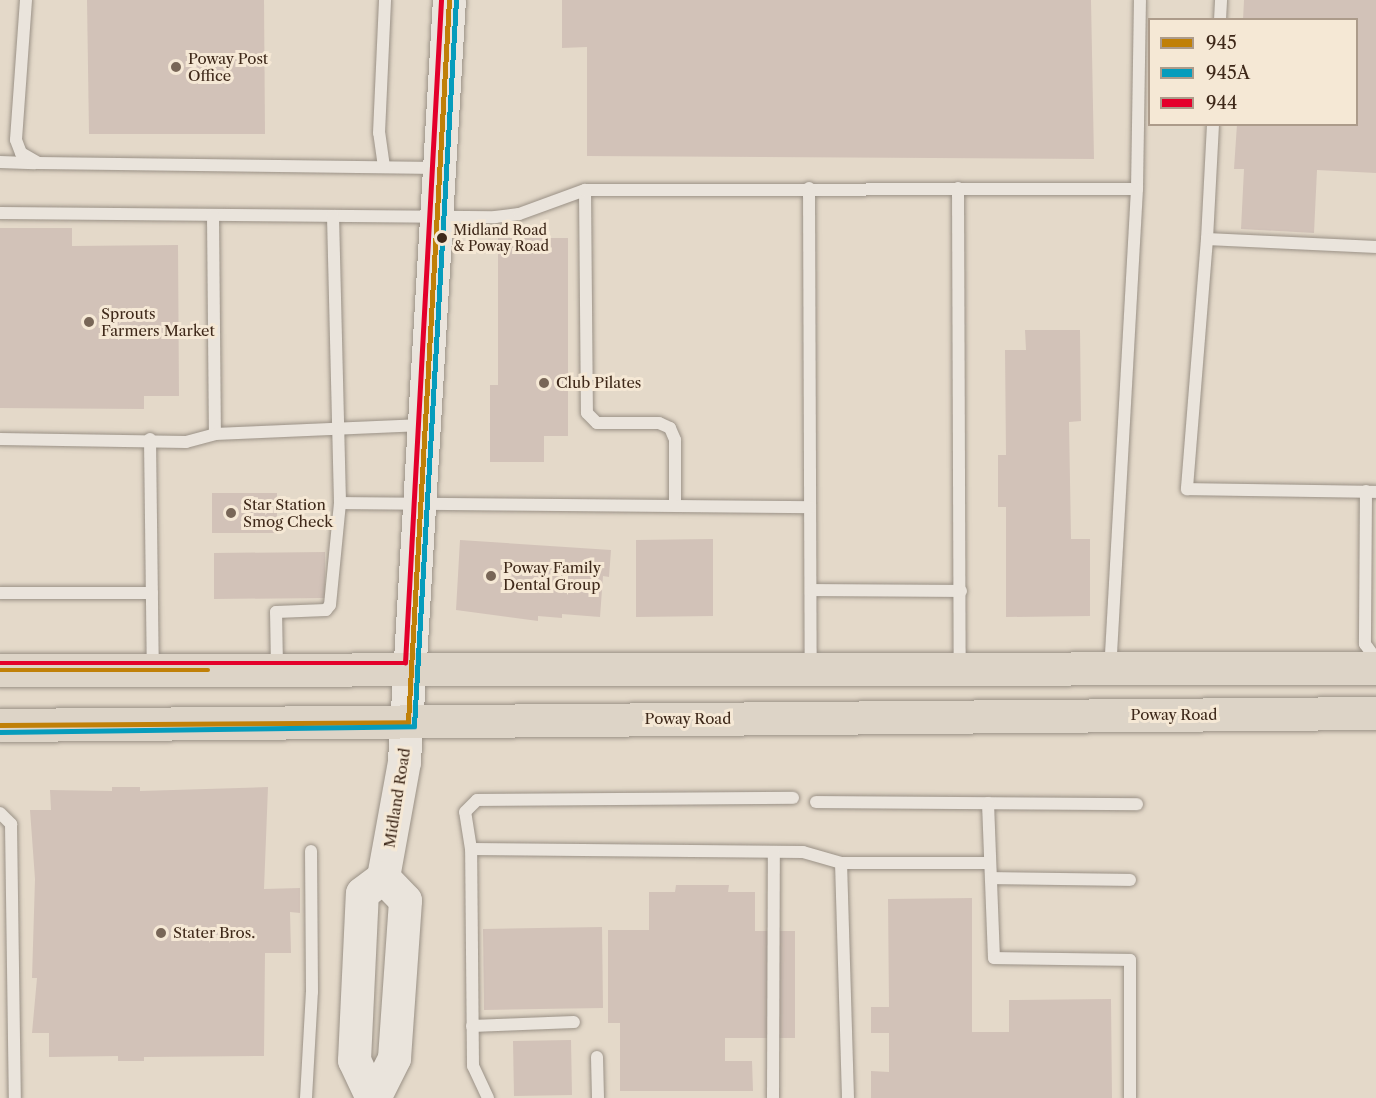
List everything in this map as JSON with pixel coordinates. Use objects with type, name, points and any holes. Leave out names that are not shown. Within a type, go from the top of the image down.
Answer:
[{"type":"main road","name":"Midland Road","points":[[383,877],[408,722],[412,671],[448,0]]},
{"type":"main road","points":[[0,670],[960,671],[1376,668]]},
{"type":"main road","points":[[794,718],[795,707],[820,692],[947,690],[980,685],[1017,670]]},
{"type":"main road","points":[[590,720],[655,697],[789,697],[808,683],[811,671]]},
{"type":"main road","name":"Poway Road","points":[[0,725],[1376,713]]},
{"type":"main road","points":[[383,877],[405,900],[394,1058],[373,1098],[354,1060],[362,893],[383,877]]},
{"type":"lane","points":[[26,0],[16,141],[21,153],[38,163]]},
{"type":"lane","points":[[384,167],[378,133],[385,0]]},
{"type":"lane","points":[[1110,669],[1137,189],[1140,0]]},
{"type":"lane","points":[[1220,18],[1221,0]]},
{"type":"lane","points":[[1214,126],[1187,489],[1371,492],[1365,644],[1376,659]]},
{"type":"lane","points":[[0,162],[438,168]]},
{"type":"lane","points":[[809,188],[811,671]]},
{"type":"lane","points":[[958,188],[960,671]]},
{"type":"lane","points":[[0,213],[512,216],[585,190],[1137,189]]},
{"type":"lane","points":[[585,190],[587,413],[597,423],[659,423],[670,428],[675,440],[675,505]]},
{"type":"lane","points":[[213,215],[215,434]]},
{"type":"lane","points":[[277,671],[276,612],[326,610],[330,605],[340,503],[335,430],[333,216]]},
{"type":"lane","points":[[1207,239],[1376,247]]},
{"type":"lane","points":[[0,439],[150,439],[186,442],[215,434],[424,425]]},
{"type":"lane","points":[[150,439],[153,670]]},
{"type":"lane","points":[[340,503],[810,507]]},
{"type":"lane","points":[[811,590],[961,591]]},
{"type":"lane","points":[[0,593],[152,593]]},
{"type":"lane","points":[[488,1098],[473,1066],[471,849],[465,812],[477,800],[793,798]]},
{"type":"lane","points":[[816,802],[1137,804]]},
{"type":"lane","points":[[988,803],[994,958],[1130,960],[1130,1098]]},
{"type":"lane","points":[[0,813],[11,824],[15,1098]]},
{"type":"lane","points":[[471,849],[803,852],[841,863],[990,863]]},
{"type":"lane","points":[[306,1098],[312,992],[311,851]]},
{"type":"lane","points":[[773,1098],[774,852]]},
{"type":"lane","points":[[841,863],[848,1098]]},
{"type":"lane","points":[[991,878],[1130,880]]},
{"type":"lane","points":[[472,1026],[574,1022]]},
{"type":"lane","points":[[597,1057],[598,1098]]},
{"type":"building","name":"Poway Post Office","points":[[87,0],[264,0],[265,134],[89,134]]},
{"type":"building","points":[[562,0],[1091,0],[1094,159],[587,156],[587,47],[562,48]]},
{"type":"building","points":[[1244,0],[1376,0],[1376,173],[1317,170],[1314,233],[1241,229],[1244,169],[1234,169],[1237,126],[1358,126],[1358,18],[1243,18]]},
{"type":"building","name":"Sprouts Farmers Market","points":[[0,228],[72,228],[72,246],[178,245],[179,396],[144,396],[144,409],[0,408]]},
{"type":"building","points":[[498,238],[568,238],[568,436],[544,436],[544,462],[490,462],[490,385],[498,385]]},
{"type":"building","points":[[1025,330],[1080,330],[1081,421],[1069,422],[1071,539],[1090,539],[1090,616],[1006,617],[1006,507],[998,507],[998,455],[1006,455],[1005,350],[1026,350]]},
{"type":"building","points":[[212,493],[277,493],[277,533],[212,533]]},
{"type":"building","points":[[713,539],[713,616],[636,617],[636,540]]},
{"type":"building","points":[[460,540],[611,550],[609,577],[603,576],[600,617],[562,614],[562,618],[538,616],[538,621],[456,610]]},
{"type":"building","points":[[325,552],[325,598],[214,599],[214,553]]},
{"type":"building","name":"Stater Bros.","points":[[112,787],[140,787],[140,791],[268,787],[264,889],[300,888],[300,913],[290,912],[291,953],[265,953],[264,1056],[144,1057],[144,1061],[118,1061],[118,1056],[49,1057],[49,1033],[32,1033],[37,978],[32,978],[35,879],[30,810],[51,810],[50,790],[112,791]]},
{"type":"building","points":[[676,885],[729,885],[728,892],[755,892],[755,931],[795,931],[795,1038],[725,1038],[725,1061],[752,1061],[753,1091],[620,1091],[620,1023],[608,1023],[608,930],[649,930],[649,892],[675,892]]},
{"type":"building","points":[[972,898],[972,1032],[1009,1032],[1009,1000],[1111,999],[1112,1098],[871,1098],[871,1071],[889,1072],[889,1033],[871,1033],[871,1007],[889,1007],[888,899]]},
{"type":"building","points":[[602,927],[603,1008],[484,1010],[483,929]]},
{"type":"building","points":[[571,1040],[572,1095],[514,1096],[513,1041]]},
{"type":"transit line","name":"944","points":[[0,663],[405,663],[441,0]]},
{"type":"transit line","name":"945","points":[[0,725],[408,722],[449,0]]},
{"type":"transit line","name":"945A","points":[[0,732],[414,726],[456,0]]},
{"type":"transit line","name":"945","points":[[0,670],[208,670]]},
{"type":"place","name":"Poway Post Office","points":[[176,67]]},
{"type":"place","name":"Midland Road & Poway Road","points":[[442,238]]},
{"type":"place","name":"Sprouts Farmers Market","points":[[89,322]]},
{"type":"place","name":"Club Pilates","points":[[544,383]]},
{"type":"place","name":"Star Station Smog Check","points":[[231,513]]},
{"type":"place","name":"Poway Family Dental Group","points":[[491,576]]},
{"type":"place","name":"Stater Bros.","points":[[161,933]]}]
